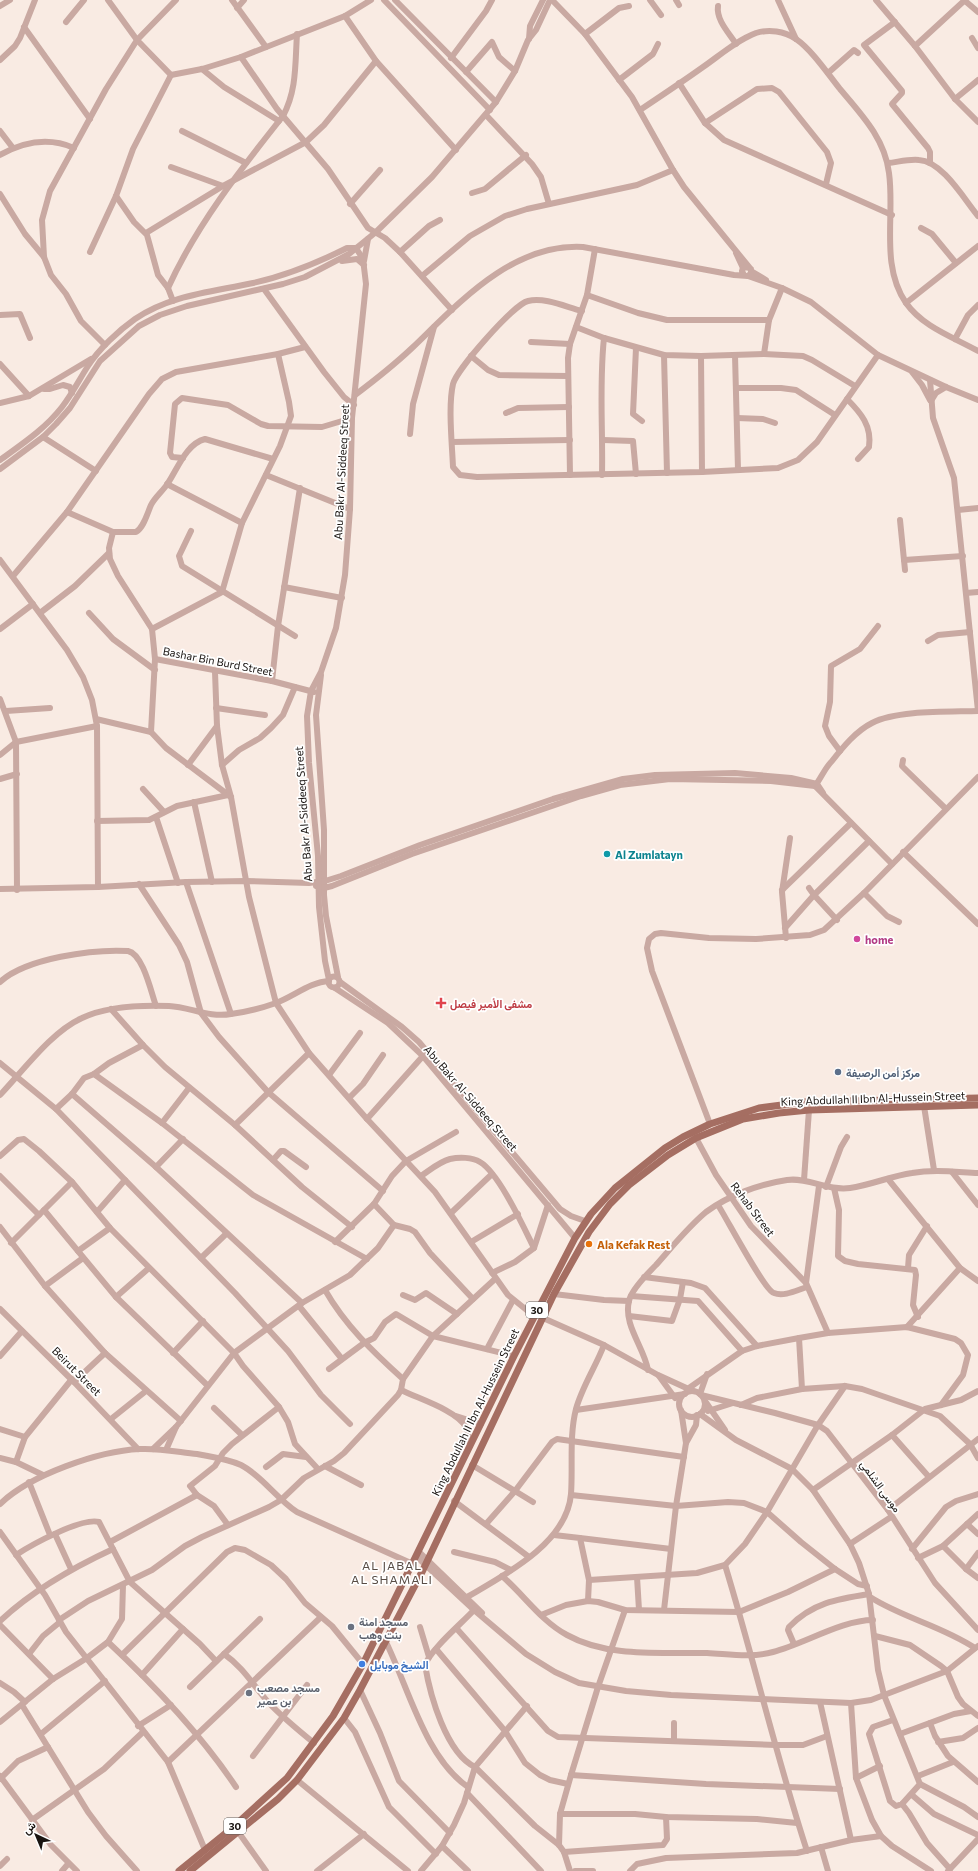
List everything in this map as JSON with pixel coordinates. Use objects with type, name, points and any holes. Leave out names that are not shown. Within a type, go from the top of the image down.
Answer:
[{"type":"main road","name":"King Abdullah II Ibn Al-Hussein Street","points":[[190,1871],[205,1850],[287,1778],[314,1744],[346,1696],[418,1555],[534,1316],[575,1238],[591,1214],[619,1185],[665,1148],[710,1124],[760,1108],[805,1102],[839,1105],[924,1106],[975,1102]]},
{"type":"main road","name":"King Abdullah II Ibn Al-Hussein Street","points":[[179,1871],[196,1862],[239,1833],[263,1813],[297,1780],[344,1718],[426,1562],[554,1294],[582,1242],[598,1219],[615,1199],[647,1170],[696,1138],[743,1119],[839,1105],[975,1102]]},
{"type":"main road","points":[[591,1214],[598,1219]]},
{"type":"street","points":[[0,6],[10,0]]},
{"type":"street","points":[[0,60],[15,46],[35,0]]},
{"type":"street","points":[[66,22],[84,0]]},
{"type":"street","points":[[108,0],[137,40],[171,75]]},
{"type":"street","points":[[105,345],[81,321],[66,294],[51,275],[44,257],[42,227],[47,198],[90,119],[137,40],[176,0]]},
{"type":"street","points":[[232,0],[266,47]]},
{"type":"street","points":[[237,8],[244,0]]},
{"type":"street","points":[[171,75],[202,69],[241,57],[345,16],[371,0]]},
{"type":"street","points":[[384,0],[526,155],[541,177],[549,204]]},
{"type":"street","points":[[395,0],[496,102]]},
{"type":"street","points":[[451,58],[486,11],[492,0]]},
{"type":"street","points":[[0,469],[43,437],[98,365],[124,339],[140,326],[160,315],[186,306],[264,289],[305,277],[331,265],[349,254],[376,232],[407,202],[456,150],[496,102],[515,71],[528,40],[530,26],[543,0]]},
{"type":"street","points":[[528,40],[536,30],[551,0],[585,34],[619,80],[640,110],[672,170],[732,246],[746,271]]},
{"type":"street","points":[[650,0],[661,15]]},
{"type":"street","points":[[778,0],[796,39],[828,73],[878,137],[888,163],[891,187],[892,215],[890,258],[892,272],[906,303],[918,316],[936,330],[978,350]]},
{"type":"street","points":[[876,0],[916,46],[955,99],[978,122]]},
{"type":"street","points":[[916,46],[965,0],[978,12]]},
{"type":"street","points":[[585,34],[619,8],[629,6]]},
{"type":"street","points":[[718,6],[717,12],[719,18],[736,44]]},
{"type":"street","points":[[345,16],[376,61],[456,150]]},
{"type":"street","points":[[828,73],[895,22]]},
{"type":"street","points":[[24,27],[90,119]]},
{"type":"street","points":[[640,110],[736,44],[755,34],[765,31],[784,33],[796,39]]},
{"type":"street","points":[[168,288],[185,254],[246,163],[281,119],[293,90],[297,34]]},
{"type":"street","points":[[972,38],[978,48]]},
{"type":"street","points":[[466,72],[492,42],[499,57],[515,71]]},
{"type":"street","points":[[619,80],[653,54],[658,44]]},
{"type":"street","points":[[864,46],[902,91],[902,93],[892,104],[928,148],[930,152],[930,163]]},
{"type":"street","points":[[241,57],[281,119]]},
{"type":"street","points":[[146,233],[223,186],[306,142],[324,125],[376,61]]},
{"type":"street","points":[[202,69],[224,87],[281,119],[306,142],[328,169],[350,204],[368,228],[385,238],[400,252],[452,310]]},
{"type":"street","points":[[90,252],[116,196],[133,148],[171,75]]},
{"type":"street","points":[[955,99],[978,80]]},
{"type":"street","points":[[679,83],[705,123],[720,137],[733,146],[826,184],[892,215]]},
{"type":"street","points":[[705,123],[757,89],[772,88],[779,92],[827,152],[831,163],[826,184]]},
{"type":"street","points":[[0,131],[13,148]]},
{"type":"street","points":[[182,131],[246,163]]},
{"type":"street","points":[[0,155],[13,148],[38,142],[50,141],[74,148]]},
{"type":"street","points":[[472,193],[485,189],[526,155]]},
{"type":"street","points":[[888,163],[919,160],[930,163],[942,172],[978,216]]},
{"type":"street","points":[[172,167],[223,186]]},
{"type":"street","points":[[350,204],[380,170]]},
{"type":"street","points":[[422,276],[470,236],[485,226],[505,216],[549,204],[637,185],[672,170]]},
{"type":"street","points":[[0,194],[25,234],[44,257]]},
{"type":"street","points":[[116,196],[134,222],[146,233],[158,276],[168,288],[173,300]]},
{"type":"street","points":[[400,252],[429,226],[440,220]]},
{"type":"street","points":[[921,228],[932,234],[956,263]]},
{"type":"street","points":[[364,267],[365,253],[369,238]]},
{"type":"street","points":[[906,303],[978,246]]},
{"type":"street","points":[[355,395],[389,369],[452,310],[488,279],[522,259],[562,247],[596,249],[724,273],[746,271],[811,302],[878,355],[930,380],[978,400]]},
{"type":"street","points":[[0,460],[38,433],[64,410],[72,393],[93,358],[105,345],[140,316],[173,300],[202,292],[269,278],[308,265],[346,248],[356,248]]},
{"type":"street","name":"Abu Bakr Al-Siddeeq Street","points":[[356,248],[363,259],[366,284],[352,418],[347,562],[336,628],[321,672],[311,691],[307,716],[307,738],[318,856],[326,916],[339,980],[409,1033],[560,1208],[571,1216],[585,1222]]},
{"type":"street","points":[[570,475],[568,376],[570,344],[587,294],[596,249]]},
{"type":"street","points":[[331,265],[353,259],[359,260],[364,267]]},
{"type":"street","points":[[764,354],[769,320],[782,288]]},
{"type":"street","points":[[264,289],[305,347],[344,397],[354,405]]},
{"type":"street","points":[[587,294],[638,313],[667,320],[769,320]]},
{"type":"street","points":[[582,311],[541,300],[527,301],[519,306],[471,356],[456,377],[453,384],[453,467],[464,476],[602,475],[778,468],[798,460],[818,442],[835,415],[878,355]]},
{"type":"street","points":[[955,339],[968,315],[978,305]]},
{"type":"street","points":[[0,315],[20,314],[30,338]]},
{"type":"street","points":[[410,434],[413,404],[434,327]]},
{"type":"street","points":[[576,327],[604,338],[664,355],[701,356],[764,354],[803,356],[856,386]]},
{"type":"street","points":[[118,334],[124,339]]},
{"type":"street","points":[[602,475],[603,440],[601,394],[604,338]]},
{"type":"street","points":[[532,342],[570,344]]},
{"type":"street","points":[[13,576],[67,512],[149,394],[162,379],[176,372],[278,354],[305,347]]},
{"type":"street","points":[[636,348],[633,414],[642,421]]},
{"type":"street","points":[[152,629],[222,592],[242,523],[288,426],[290,408],[278,354]]},
{"type":"street","points":[[664,355],[667,473]]},
{"type":"street","points":[[735,355],[738,470]]},
{"type":"street","points":[[471,356],[488,370],[499,375],[568,376]]},
{"type":"street","points":[[701,356],[702,472]]},
{"type":"street","points":[[0,403],[29,396],[93,358]]},
{"type":"street","points":[[0,364],[29,396]]},
{"type":"street","points":[[909,370],[922,385],[931,403]]},
{"type":"street","points":[[816,785],[840,751],[863,728],[878,720],[910,715],[978,711],[976,668],[970,632],[958,510],[952,468],[933,418],[930,380]]},
{"type":"street","points":[[44,388],[65,385],[70,387],[72,393]]},
{"type":"street","points":[[931,403],[936,393],[946,387]]},
{"type":"street","points":[[737,388],[781,388],[796,390],[835,415]]},
{"type":"street","points":[[183,458],[173,457],[170,453],[175,404],[179,399],[186,398],[228,405],[264,425],[322,427],[352,418]]},
{"type":"street","points":[[847,399],[861,413],[868,425],[869,447],[858,459]]},
{"type":"street","points":[[506,413],[518,408],[569,407]]},
{"type":"street","points":[[737,418],[763,419],[775,423]]},
{"type":"street","points":[[43,437],[96,471]]},
{"type":"street","points":[[67,512],[113,532],[132,533],[138,531],[154,501],[167,484],[183,458],[196,442],[205,438],[273,459]]},
{"type":"street","points":[[452,442],[570,440]]},
{"type":"street","points":[[603,440],[633,441],[636,474]]},
{"type":"street","points":[[266,475],[350,509]]},
{"type":"street","points":[[167,484],[242,523]]},
{"type":"street","points":[[272,681],[278,626],[292,530],[300,488]]},
{"type":"street","points":[[958,510],[978,508]]},
{"type":"street","points":[[900,520],[905,570]]},
{"type":"street","points":[[191,531],[179,556],[181,564],[222,592],[295,636]]},
{"type":"street","points":[[40,613],[75,586],[109,553],[113,532]]},
{"type":"street","name":"Bashar Bin Burd Street","points":[[109,553],[118,576],[152,629],[156,659],[215,672],[272,681],[318,693]]},
{"type":"street","points":[[904,560],[963,556]]},
{"type":"street","points":[[0,560],[78,667],[92,700],[97,726],[98,887]]},
{"type":"street","points":[[284,587],[342,598]]},
{"type":"street","points":[[966,593],[978,592]]},
{"type":"street","points":[[0,629],[33,604]]},
{"type":"street","points":[[89,612],[117,642],[155,670]]},
{"type":"street","points":[[840,751],[829,736],[825,726],[830,702],[831,666],[860,649],[878,626]]},
{"type":"street","points":[[928,642],[938,635],[970,632]]},
{"type":"street","points":[[151,732],[156,659]]},
{"type":"street","points":[[215,672],[217,726],[222,765],[246,881],[276,1003],[309,1054],[367,1119],[421,1176],[451,1213],[493,1276],[513,1300],[534,1316]]},
{"type":"street","name":"Abu Bakr Al-Siddeeq Street","points":[[321,672],[318,693],[316,731],[324,830],[322,943],[331,984],[388,1023],[423,1056],[575,1238]]},
{"type":"street","points":[[222,765],[239,750],[260,738],[271,728],[283,715],[295,687]]},
{"type":"street","points":[[0,699],[6,711],[16,742],[17,890]]},
{"type":"street","points":[[6,711],[50,708]]},
{"type":"street","points":[[216,708],[265,715]]},
{"type":"street","points":[[96,719],[151,732],[166,748],[229,796]]},
{"type":"street","points":[[0,755],[16,742],[97,726]]},
{"type":"street","points":[[188,765],[217,726]]},
{"type":"street","points":[[903,760],[902,766],[906,771],[946,809]]},
{"type":"street","points":[[0,779],[17,774]]},
{"type":"street","points":[[0,897],[2,890],[186,882],[246,881],[322,884],[427,849],[623,779],[669,774],[735,774],[773,776],[816,785],[850,823],[892,864]]},
{"type":"street","points":[[710,1124],[652,971],[647,942],[655,934],[661,933],[740,940],[786,938],[817,934],[837,920],[978,777]]},
{"type":"street","points":[[143,789],[164,812]]},
{"type":"street","points":[[97,821],[149,820],[177,806],[229,796]]},
{"type":"street","points":[[194,802],[212,882]]},
{"type":"street","points":[[156,817],[178,883]]},
{"type":"street","points":[[782,890],[850,823]]},
{"type":"street","points":[[786,938],[782,890],[790,838]]},
{"type":"street","points":[[785,928],[814,895],[869,841]]},
{"type":"street","points":[[904,852],[978,924]]},
{"type":"street","points":[[186,882],[231,1014]]},
{"type":"street","points":[[139,884],[167,925],[183,954],[201,1013],[268,1092],[383,1191]]},
{"type":"street","points":[[809,888],[837,920]]},
{"type":"street","points":[[864,893],[887,916],[899,922]]},
{"type":"street","points":[[0,982],[24,966],[82,953],[128,951],[134,953],[141,963],[156,1006]]},
{"type":"street","points":[[0,1095],[35,1056],[70,1025],[82,1018],[111,1009],[156,1006],[183,1008],[217,1016],[276,1003],[315,985],[331,984],[339,980],[334,976],[331,984]]},
{"type":"street","points":[[111,1009],[143,1045],[189,1088],[352,1227]]},
{"type":"street","points":[[329,1075],[360,1033]]},
{"type":"street","points":[[56,1109],[72,1094],[84,1078],[94,1074],[109,1063],[143,1045]]},
{"type":"street","points":[[234,1125],[309,1054]]},
{"type":"street","points":[[349,1098],[362,1084],[383,1055]]},
{"type":"street","points":[[367,1119],[423,1056]]},
{"type":"street","points":[[0,1063],[56,1109],[268,1327],[317,1390],[350,1424]]},
{"type":"street","points":[[94,1074],[162,1123],[253,1195],[334,1242],[367,1259]]},
{"type":"street","points":[[162,1123],[189,1088]]},
{"type":"street","points":[[72,1094],[156,1167],[300,1304],[342,1359]]},
{"type":"street","points":[[924,1106],[934,1170]]},
{"type":"street","points":[[804,1180],[809,1110]]},
{"type":"street","points":[[334,1242],[352,1227],[374,1204],[392,1176],[406,1161],[456,1132]]},
{"type":"street","points":[[826,1187],[838,1153],[847,1137]]},
{"type":"street","name":"Rehab Street","points":[[696,1138],[731,1198],[760,1237],[807,1285]]},
{"type":"street","points":[[0,1156],[18,1140],[24,1139],[72,1182],[110,1228],[234,1352],[243,1366],[279,1407],[288,1422],[295,1444],[318,1469]]},
{"type":"street","points":[[156,1167],[183,1139]]},
{"type":"street","points":[[273,1160],[281,1151],[284,1151],[306,1168]]},
{"type":"street","points":[[421,1176],[442,1162],[457,1158],[479,1162],[492,1174],[518,1214],[534,1248]]},
{"type":"street","points":[[648,1370],[644,1354],[633,1331],[629,1316],[630,1298],[644,1277],[697,1220],[718,1205],[747,1191],[781,1182],[804,1180],[819,1186],[834,1188],[863,1186],[910,1173],[934,1170],[978,1173]]},
{"type":"street","points":[[952,1172],[978,1205]]},
{"type":"street","points":[[451,1213],[492,1174]]},
{"type":"street","points":[[0,1176],[41,1212],[78,1250],[116,1297],[207,1385]]},
{"type":"street","points":[[888,1178],[960,1268],[978,1281]]},
{"type":"street","points":[[97,1212],[125,1180]]},
{"type":"street","points":[[11,1243],[72,1182]]},
{"type":"street","points":[[819,1186],[807,1285],[828,1333]]},
{"type":"street","points":[[834,1188],[838,1205],[837,1253],[840,1258],[878,1267],[914,1269],[916,1272],[913,1299],[918,1317]]},
{"type":"street","points":[[374,1204],[394,1225],[410,1228],[415,1232],[430,1253],[473,1299]]},
{"type":"street","points":[[29,1654],[43,1636],[59,1621],[88,1601],[130,1582],[152,1570],[185,1546],[269,1507],[281,1500],[304,1478],[344,1453],[402,1390],[403,1379],[433,1336],[473,1299],[493,1276],[534,1248],[548,1205]]},
{"type":"street","points":[[718,1205],[735,1232],[755,1270],[770,1291],[779,1294],[807,1285]]},
{"type":"street","points":[[471,1242],[518,1214]]},
{"type":"street","points":[[153,1449],[181,1422],[207,1385],[234,1352],[300,1304],[342,1280],[367,1259],[386,1238],[394,1225]]},
{"type":"street","points":[[908,1268],[909,1255],[927,1226]]},
{"type":"street","points":[[78,1250],[110,1228]]},
{"type":"street","points":[[1,1231],[45,1286],[105,1353],[181,1422]]},
{"type":"street","points":[[201,1258],[226,1234]]},
{"type":"street","points":[[45,1286],[83,1258]]},
{"type":"street","points":[[116,1297],[149,1268]]},
{"type":"street","points":[[907,1327],[918,1317],[960,1268]]},
{"type":"street","points":[[644,1277],[691,1283],[705,1288],[757,1346]]},
{"type":"street","points":[[629,1316],[670,1321],[673,1319],[680,1299],[682,1282]]},
{"type":"street","points":[[325,1290],[339,1313],[364,1343],[403,1379]]},
{"type":"street","points":[[403,1295],[414,1300],[426,1293],[457,1314]]},
{"type":"street","points":[[554,1294],[604,1300],[630,1298],[680,1299],[700,1302],[742,1351]]},
{"type":"street","points":[[487,1349],[513,1300]]},
{"type":"street","name":"Beirut Street","points":[[0,1309],[73,1380],[138,1449]]},
{"type":"street","points":[[329,1369],[364,1343],[377,1336],[385,1322],[395,1314],[433,1336],[514,1356]]},
{"type":"street","points":[[543,1318],[604,1345],[688,1391],[702,1396],[728,1434]]},
{"type":"street","points":[[173,1353],[203,1321]]},
{"type":"street","points":[[664,1610],[676,1506],[686,1443],[681,1407],[688,1391],[707,1374],[742,1351],[757,1346],[828,1333],[907,1327],[955,1339],[961,1343],[968,1355],[963,1375],[941,1406]]},
{"type":"street","points":[[0,1356],[22,1331]]},
{"type":"street","points":[[799,1338],[802,1389]]},
{"type":"street","points":[[467,1597],[502,1576],[529,1557],[554,1535],[564,1522],[571,1495],[576,1410],[604,1345]]},
{"type":"street","points":[[16,1462],[24,1437],[73,1380],[105,1353]]},
{"type":"street","points":[[686,1443],[696,1425],[699,1414],[705,1406],[702,1396],[707,1374]]},
{"type":"street","points":[[658,1375],[688,1416],[711,1411],[733,1403]]},
{"type":"street","points":[[589,1580],[669,1576],[696,1573],[725,1565],[745,1544],[767,1512],[818,1425],[845,1386]]},
{"type":"street","points":[[741,1405],[757,1398],[802,1389],[845,1386],[862,1389],[925,1409],[940,1416],[970,1444],[978,1458]]},
{"type":"street","points":[[402,1390],[453,1415],[481,1424]]},
{"type":"street","points":[[111,1419],[146,1391]]},
{"type":"street","points":[[576,1410],[672,1395],[688,1391]]},
{"type":"street","points":[[813,1490],[892,1435],[925,1409],[961,1400],[978,1391]]},
{"type":"street","name":"موسى الشلمي","points":[[702,1396],[818,1425],[832,1436],[888,1510],[912,1549],[936,1583],[978,1630]]},
{"type":"street","points":[[228,1525],[214,1506],[197,1495],[190,1487],[191,1484],[215,1466],[226,1449],[242,1435],[279,1407]]},
{"type":"street","points":[[214,1408],[242,1435]]},
{"type":"street","points":[[699,1414],[728,1434],[792,1469],[813,1490],[850,1544],[867,1586],[870,1595],[878,1670],[884,1695],[920,1784],[964,1807],[978,1817]]},
{"type":"street","points":[[453,1415],[466,1427],[470,1446]]},
{"type":"street","points":[[166,1450],[176,1427]]},
{"type":"street","points":[[0,1428],[24,1437]]},
{"type":"street","points":[[892,1435],[929,1477]]},
{"type":"street","points":[[486,1524],[515,1491],[552,1442],[560,1438],[573,1442],[684,1456]]},
{"type":"street","points":[[888,1510],[978,1439]]},
{"type":"street","points":[[0,1504],[29,1482],[43,1475],[85,1461],[138,1449],[166,1450],[220,1458],[236,1463],[249,1470],[281,1500],[297,1512],[413,1564]]},
{"type":"street","points":[[266,1467],[283,1454],[306,1457]]},
{"type":"street","points":[[0,1458],[16,1462],[43,1475]]},
{"type":"street","points":[[0,1464],[7,1460]]},
{"type":"street","points":[[472,1465],[534,1502]]},
{"type":"street","points":[[325,1466],[361,1485]]},
{"type":"street","points":[[29,1482],[71,1570]]},
{"type":"street","points":[[912,1549],[946,1507],[956,1501],[978,1494]]},
{"type":"street","points":[[110,1542],[197,1495]]},
{"type":"street","points":[[571,1495],[676,1506],[736,1502],[755,1506],[767,1512],[801,1542],[836,1569],[858,1584],[867,1586]]},
{"type":"street","points":[[454,1501],[529,1557]]},
{"type":"street","points":[[918,1558],[943,1546],[978,1514]]},
{"type":"street","points":[[850,1544],[892,1517]]},
{"type":"street","points":[[16,1555],[53,1534],[95,1521],[102,1525],[130,1582],[166,1613],[216,1661]]},
{"type":"street","points":[[967,1524],[978,1534]]},
{"type":"street","points":[[0,1532],[40,1589],[59,1621],[138,1726],[168,1762],[205,1850]]},
{"type":"street","points":[[554,1535],[671,1549]]},
{"type":"street","points":[[580,1538],[589,1580],[588,1601]]},
{"type":"street","points":[[943,1546],[966,1569],[978,1578]]},
{"type":"street","points":[[0,1621],[40,1589],[71,1570],[113,1548]]},
{"type":"street","points":[[122,1655],[227,1552],[235,1548],[245,1550],[271,1564],[286,1579],[305,1603],[332,1626],[363,1664]]},
{"type":"street","points":[[454,1552],[495,1562],[511,1570]]},
{"type":"street","points":[[966,1569],[978,1553]]},
{"type":"street","points":[[418,1555],[467,1597],[490,1622]]},
{"type":"street","points":[[426,1562],[474,1610],[537,1662],[579,1683],[598,1687],[671,1695],[850,1703],[884,1695],[946,1671],[977,1647],[941,1629],[889,1609],[870,1595],[827,1602],[805,1614],[788,1628],[794,1644]]},
{"type":"street","points":[[725,1565],[758,1680],[762,1700],[786,1786],[807,1851]]},
{"type":"street","points":[[542,1615],[566,1605],[588,1601],[598,1602],[625,1610],[739,1612],[788,1592],[836,1569]]},
{"type":"street","points":[[502,1576],[542,1615],[568,1636],[611,1649],[636,1652],[739,1654],[750,1656],[779,1650],[854,1622],[873,1620]]},
{"type":"street","points":[[637,1577],[639,1610]]},
{"type":"street","points":[[0,1722],[53,1679],[87,1658],[108,1642],[122,1619],[123,1585]]},
{"type":"street","points":[[474,1610],[436,1649],[429,1657],[425,1665],[443,1725],[455,1748],[464,1759],[475,1767],[535,1826],[559,1845],[564,1852],[570,1871]]},
{"type":"street","points":[[559,1845],[560,1814],[568,1784],[598,1687],[625,1610]]},
{"type":"street","points":[[168,1762],[321,1617]]},
{"type":"street","points":[[190,1688],[260,1619]]},
{"type":"street","points":[[0,1626],[53,1679]]},
{"type":"street","points":[[420,1627],[429,1657]]},
{"type":"street","points":[[142,1675],[183,1629]]},
{"type":"street","points":[[457,1629],[548,1731],[555,1736],[566,1738],[775,1746],[803,1745],[827,1736]]},
{"type":"street","points":[[875,1636],[910,1645],[946,1671],[958,1697],[978,1716]]},
{"type":"street","points":[[385,1640],[429,1741],[441,1760],[541,1871]]},
{"type":"street","points":[[108,1642],[171,1705],[197,1735],[236,1787]]},
{"type":"street","points":[[436,1649],[504,1731],[522,1759],[530,1768],[550,1780],[568,1784]]},
{"type":"street","points":[[224,1654],[244,1670],[282,1716],[314,1744]]},
{"type":"street","points":[[40,1734],[104,1680]]},
{"type":"street","points":[[0,1683],[14,1692],[23,1703],[40,1734],[101,1830],[137,1871]]},
{"type":"street","points":[[253,1756],[282,1716],[307,1686]]},
{"type":"street","points":[[360,1690],[399,1780],[450,1833]]},
{"type":"street","points":[[820,1702],[851,1840]]},
{"type":"street","points":[[850,1703],[856,1778],[859,1788],[881,1836],[892,1846],[931,1871]]},
{"type":"street","points":[[138,1726],[171,1705]]},
{"type":"street","points":[[421,1871],[442,1846],[460,1814],[475,1767],[504,1731],[527,1706]]},
{"type":"street","points":[[900,1734],[954,1714],[971,1711]]},
{"type":"street","points":[[344,1718],[355,1732],[389,1807],[436,1854]]},
{"type":"street","points":[[893,1720],[873,1727],[869,1732],[869,1738],[880,1766],[890,1801],[896,1806],[902,1804],[912,1795],[920,1784]]},
{"type":"street","points":[[674,1723],[674,1741]]},
{"type":"street","points":[[930,1723],[938,1742],[953,1762],[978,1782]]},
{"type":"street","points":[[938,1742],[963,1738],[978,1728]]},
{"type":"street","points":[[32,1820],[109,1765],[143,1732]]},
{"type":"street","points":[[48,1747],[18,1761],[0,1778],[68,1864],[77,1871]]},
{"type":"street","points":[[918,1776],[953,1762]]},
{"type":"street","points":[[856,1778],[880,1766]]},
{"type":"street","points":[[571,1775],[706,1784],[840,1789]]},
{"type":"street","points":[[297,1780],[408,1871]]},
{"type":"street","points":[[912,1795],[934,1814],[978,1836]]},
{"type":"street","points":[[902,1804],[925,1840],[949,1870],[978,1839]]},
{"type":"street","points":[[560,1814],[635,1814],[666,1817],[757,1819],[797,1823]]},
{"type":"street","points":[[564,1852],[663,1845],[667,1839],[666,1817]]},
{"type":"street","points":[[239,1833],[266,1871]]},
{"type":"street","points":[[317,1871],[364,1834]]},
{"type":"street","points":[[630,1871],[636,1864],[666,1858],[777,1854],[807,1851],[851,1840],[881,1836]]},
{"type":"street","points":[[442,1846],[468,1871]]},
{"type":"street","points":[[821,1847],[828,1871]]},
{"type":"street","points":[[0,1866],[7,1859]]},
{"type":"street","points":[[62,1871],[68,1864]]},
{"type":"street","points":[[575,1871],[593,1871]]},
{"type":"place","name":"Al Zumlatayn","points":[[607,854]]},
{"type":"place","name":"home","points":[[857,939]]},
{"type":"place","name":"مشفى الأمير فيصل","points":[[441,1003]]},
{"type":"place","name":"مركز أمن الرصيفة","points":[[838,1072]]},
{"type":"place","name":"Ala Kefak Rest","points":[[589,1244]]},
{"type":"place","name":"مسجد امنة بنت وهب","points":[[351,1627]]},
{"type":"place","name":"الشيخ موبايل","points":[[362,1664]]},
{"type":"place","name":"مسجد مصعب بن عمير","points":[[249,1693]]},
{"type":"district","name":"AL JABAL AL SHAMALI","points":[[392,1572]]}]
